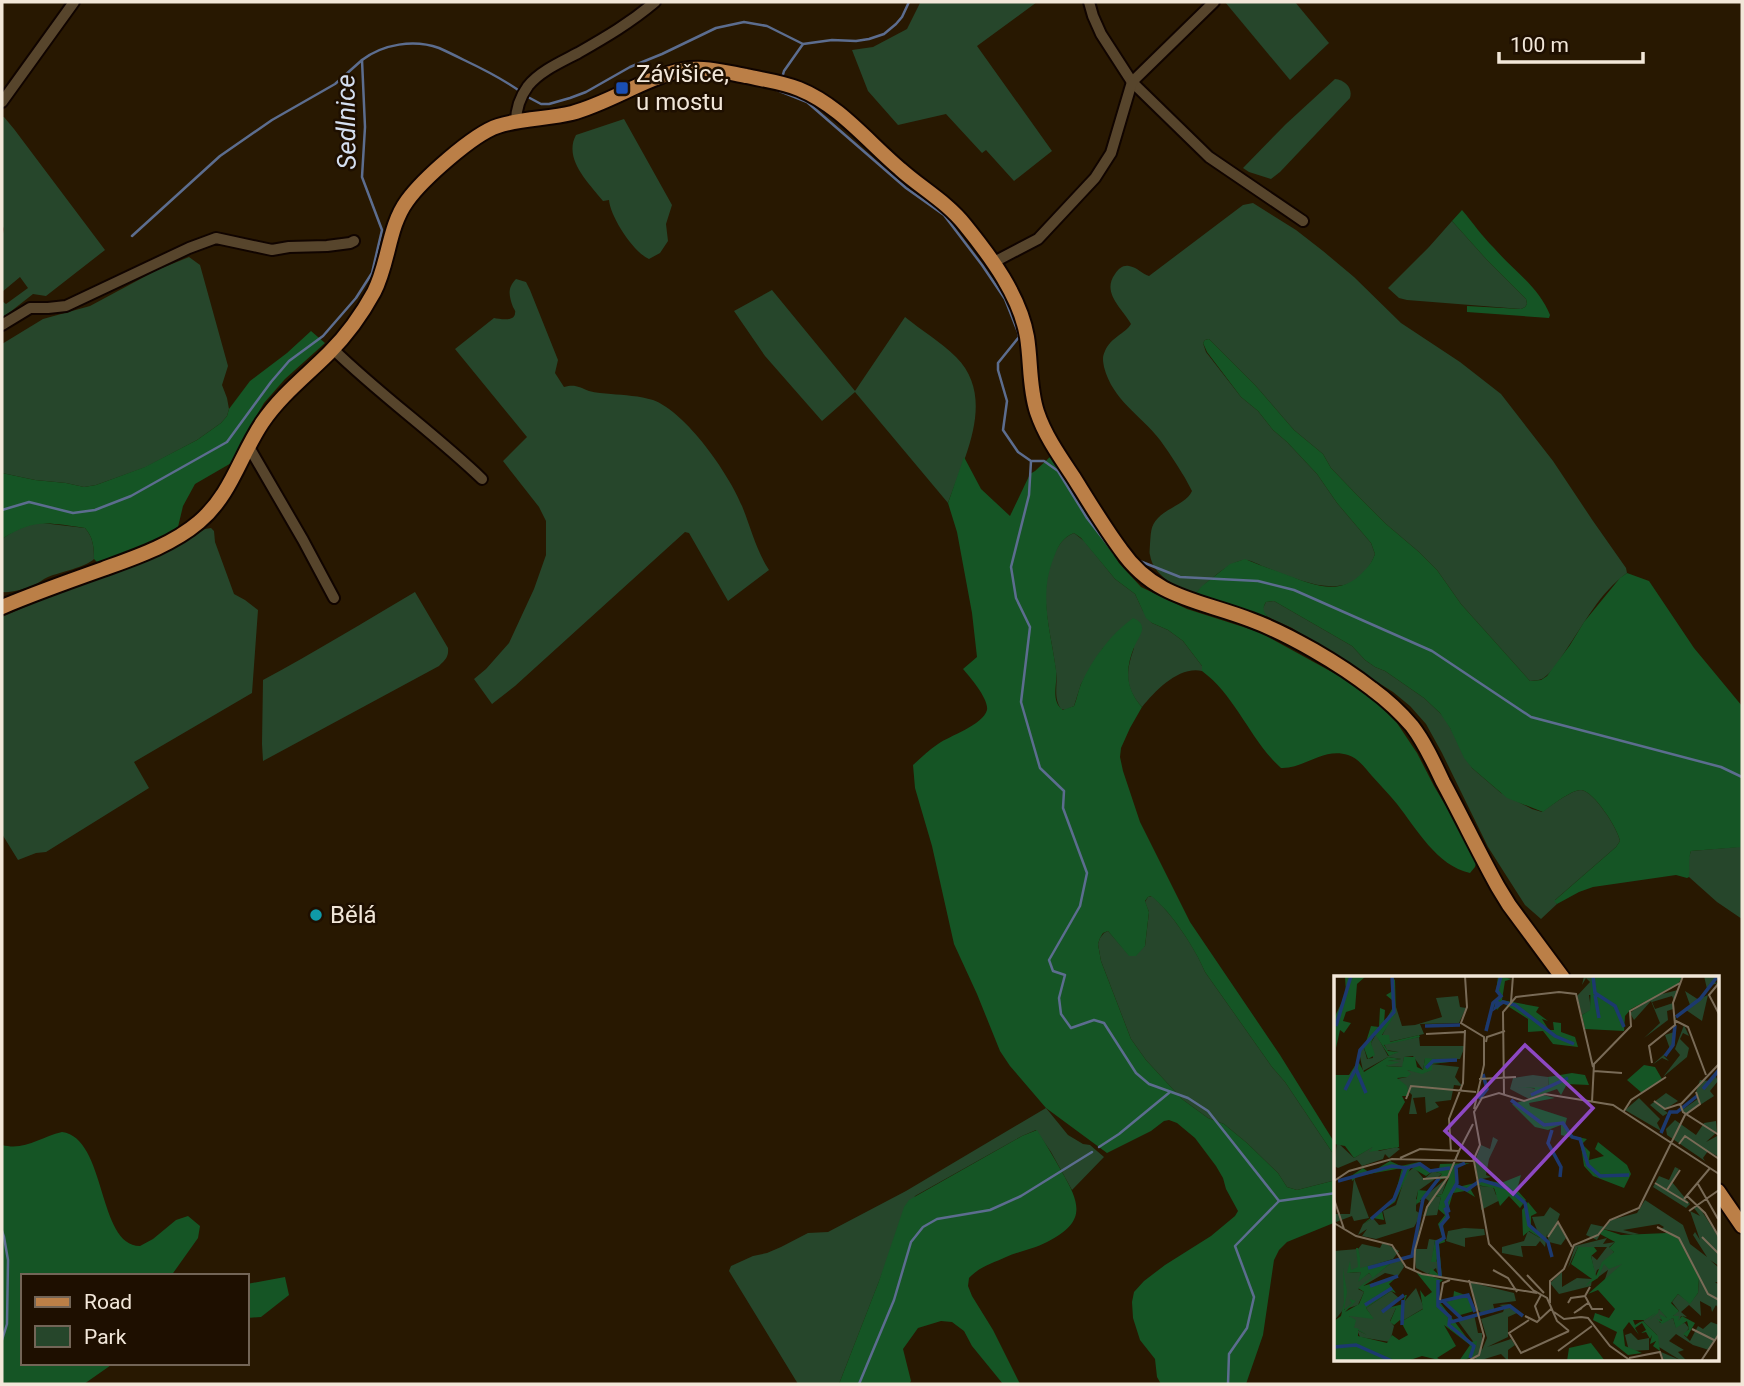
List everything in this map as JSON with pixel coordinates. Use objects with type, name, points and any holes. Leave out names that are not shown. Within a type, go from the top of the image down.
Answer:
[{"type":"main road","points":[[2,607],[142,554],[165,544],[201,521],[230,486],[248,447],[276,404],[333,349],[362,312],[378,284],[395,226],[407,201],[475,137],[495,127],[576,111],[667,74],[690,69],[713,70],[780,83],[816,97],[847,121],[964,222],[994,262],[1024,326],[1031,388],[1039,419],[1125,556],[1145,578],[1181,598],[1271,628],[1315,652],[1366,684],[1397,710],[1419,736],[1509,905],[1562,976]]},
{"type":"main road","points":[[1720,1194],[1742,1226]]},
{"type":"street","points":[[2,102],[74,2]]},
{"type":"street","points":[[516,122],[517,106],[528,87],[539,76],[630,23],[655,2]]},
{"type":"street","points":[[1089,2],[1101,34],[1132,82],[1209,157],[1303,221]]},
{"type":"street","points":[[994,262],[1038,239],[1095,178],[1111,153],[1132,82],[1214,2]]},
{"type":"street","points":[[2,325],[30,309],[66,306],[216,238],[272,250],[354,241]]},
{"type":"street","points":[[333,349],[456,453],[482,479]]},
{"type":"street","points":[[248,447],[334,598]]},
{"type":"green space","points":[[923,2],[1037,2],[977,46],[1052,151],[1014,181],[986,150],[982,153],[946,114],[898,125],[868,91],[852,50],[873,47],[907,29]]},
{"type":"green space","points":[[1225,2],[1295,2],[1329,43],[1290,80]]},
{"type":"green space","points":[[1335,79],[1347,85],[1350,98],[1280,172],[1271,179],[1243,168],[1286,124]]},
{"type":"green space","points":[[2,117],[14,129],[105,250],[46,296],[33,294],[5,316],[2,316],[2,301],[6,304],[28,288],[20,277],[2,292]]},
{"type":"green space","points":[[624,119],[672,205],[666,224],[668,241],[660,253],[649,259],[636,249],[623,233],[613,215],[609,200],[603,201],[585,179],[573,153],[576,135]]},
{"type":"green space","points":[[1253,203],[1296,230],[1354,277],[1401,323],[1460,362],[1501,394],[1553,461],[1626,568],[1627,573],[1601,599],[1552,671],[1544,678],[1530,681],[1461,604],[1437,570],[1355,493],[1331,468],[1323,454],[1294,430],[1255,385],[1209,339],[1203,343],[1206,352],[1241,397],[1258,411],[1317,474],[1337,503],[1371,543],[1375,554],[1366,571],[1354,581],[1340,586],[1309,583],[1241,560],[1227,567],[1194,595],[1167,580],[1156,569],[1150,553],[1154,524],[1162,514],[1186,499],[1192,491],[1160,440],[1120,398],[1108,379],[1104,353],[1111,342],[1131,324],[1112,294],[1111,281],[1118,270],[1125,266],[1149,276],[1243,205]]},
{"type":"green space","points":[[1462,210],[1532,287],[1545,305],[1549,318],[1467,312],[1467,306],[1521,309],[1527,304],[1526,299],[1452,221]]},
{"type":"green space","points":[[1452,221],[1526,299],[1525,307],[1521,309],[1407,300],[1399,298],[1388,288]]},
{"type":"green space","points":[[189,257],[200,265],[228,366],[222,385],[229,409],[221,423],[197,440],[146,467],[96,485],[84,487],[2,473],[2,344],[43,319],[90,306],[157,270]]},
{"type":"green space","points":[[516,279],[526,282],[530,290],[558,360],[555,373],[564,387],[574,386],[594,392],[653,400],[679,417],[705,445],[736,493],[769,570],[728,601],[689,533],[685,532],[492,704],[474,679],[509,643],[534,589],[546,555],[546,521],[539,507],[503,461],[527,437],[455,349],[494,318],[513,318],[515,312],[510,292]]},
{"type":"green space","points":[[772,290],[855,391],[905,317],[956,357],[968,373],[976,409],[968,448],[948,503],[855,392],[822,421],[765,356],[734,311]]},
{"type":"green space","points":[[311,331],[325,343],[285,379],[264,403],[241,442],[233,462],[195,484],[183,506],[178,527],[153,542],[99,564],[94,559],[90,535],[85,528],[33,525],[2,539],[2,473],[84,487],[145,467],[197,440],[221,423],[250,381]]},
{"type":"green space","points":[[1209,339],[1255,385],[1294,430],[1323,454],[1331,468],[1355,493],[1437,570],[1461,604],[1530,681],[1541,680],[1547,676],[1584,622],[1620,578],[1627,573],[1649,581],[1694,648],[1742,706],[1742,847],[1691,851],[1687,878],[1676,875],[1593,887],[1557,904],[1554,901],[1620,841],[1610,820],[1592,797],[1581,790],[1577,791],[1543,812],[1507,798],[1464,758],[1440,713],[1424,698],[1365,660],[1352,646],[1274,601],[1266,602],[1264,607],[1268,617],[1194,595],[1230,564],[1245,559],[1307,582],[1336,587],[1354,580],[1375,554],[1371,543],[1337,503],[1317,474],[1258,411],[1241,397],[1207,352],[1203,343]]},
{"type":"green space","points":[[964,457],[981,489],[1010,516],[1030,474],[1050,457],[1119,563],[1141,587],[1187,609],[1259,632],[1341,677],[1377,703],[1397,723],[1417,753],[1477,858],[1470,873],[1447,863],[1428,845],[1394,800],[1352,756],[1330,754],[1281,768],[1260,745],[1234,705],[1202,671],[1202,666],[1183,641],[1146,618],[1135,594],[1115,579],[1081,538],[1074,533],[1061,543],[1049,571],[1046,600],[1056,670],[1057,702],[1063,710],[1074,706],[1085,675],[1096,656],[1133,618],[1140,622],[1142,630],[1132,653],[1128,678],[1132,693],[1142,707],[1121,748],[1120,757],[1140,822],[1190,922],[1280,1055],[1334,1142],[1334,1155],[1205,972],[1182,931],[1159,903],[1151,896],[1145,901],[1149,912],[1145,946],[1136,956],[1129,956],[1108,931],[1103,933],[1098,944],[1101,961],[1131,1039],[1146,1060],[1182,1099],[1208,1118],[1224,1124],[1247,1143],[1278,1173],[1287,1187],[1297,1190],[1334,1181],[1334,1223],[1287,1242],[1274,1260],[1263,1335],[1246,1384],[1161,1384],[1157,1377],[1155,1359],[1140,1340],[1133,1318],[1134,1292],[1144,1281],[1211,1236],[1238,1211],[1216,1166],[1195,1138],[1169,1120],[1107,1153],[1046,1108],[1000,1051],[954,944],[932,846],[915,788],[913,765],[938,744],[979,721],[987,710],[982,694],[963,669],[977,657],[957,532],[948,503]]},
{"type":"green space","points":[[42,523],[85,528],[90,535],[94,559],[26,588],[2,592],[2,539],[21,528]]},
{"type":"green space","points":[[211,528],[234,594],[258,610],[252,693],[134,762],[149,788],[46,852],[18,860],[2,834],[2,617],[152,559]]},
{"type":"green space","points":[[1074,533],[1084,541],[1115,579],[1135,594],[1152,623],[1183,641],[1202,666],[1202,671],[1193,670],[1177,676],[1161,687],[1142,707],[1132,693],[1128,679],[1134,648],[1103,648],[1081,684],[1074,706],[1061,709],[1056,696],[1056,672],[1047,614],[1046,586],[1057,549],[1063,540]]},
{"type":"green space","points":[[415,592],[448,648],[443,662],[263,761],[263,680]]},
{"type":"green space","points":[[1274,601],[1352,646],[1365,660],[1424,698],[1446,720],[1472,768],[1501,793],[1542,812],[1572,793],[1581,790],[1586,792],[1599,803],[1615,828],[1620,841],[1616,847],[1555,900],[1557,904],[1541,919],[1525,905],[1488,847],[1426,724],[1393,692],[1292,628],[1268,617],[1263,608],[1266,602]]},
{"type":"green space","points":[[1742,847],[1742,919],[1717,902],[1689,877],[1689,857],[1691,851]]},
{"type":"green space","points":[[1152,896],[1167,911],[1182,931],[1205,972],[1334,1155],[1334,1181],[1297,1190],[1287,1187],[1278,1173],[1247,1143],[1224,1124],[1208,1118],[1182,1099],[1146,1060],[1131,1039],[1101,961],[1098,944],[1108,931],[1129,955],[1145,946],[1149,912],[1145,902]]},
{"type":"green space","points":[[1046,1108],[1068,1135],[1090,1145],[1104,1157],[1072,1190],[1036,1130],[915,1196],[839,1384],[798,1384],[729,1271],[731,1266],[781,1247],[808,1233],[828,1232],[906,1191]]},
{"type":"green space","points":[[1037,1130],[1073,1194],[1076,1203],[1074,1220],[1060,1235],[1047,1242],[982,1268],[969,1278],[968,1286],[1020,1384],[1003,1384],[972,1346],[964,1331],[952,1322],[941,1321],[918,1328],[903,1349],[911,1381],[909,1384],[839,1384],[904,1207],[909,1200]]},
{"type":"green space","points":[[62,1132],[77,1139],[87,1152],[116,1229],[126,1241],[140,1246],[176,1220],[188,1216],[200,1226],[198,1238],[172,1274],[21,1274],[21,1365],[111,1365],[84,1384],[2,1384],[2,1145],[25,1145]]},
{"type":"green space","points":[[285,1277],[289,1295],[261,1317],[248,1318],[248,1284]]},
{"type":"waterway","name":"Sedlnice","points":[[526,96],[541,104],[570,98],[716,28],[744,22],[767,26],[803,44],[869,39],[884,34],[896,24],[909,2]]},
{"type":"waterway","points":[[782,78],[803,44]]},
{"type":"waterway","name":"Sedlnice","points":[[2,510],[29,502],[73,513],[95,510],[131,496],[227,442],[289,361],[323,336],[356,298],[372,273],[382,230],[362,177],[365,127],[362,60],[389,47],[429,45],[486,71],[521,92]]},
{"type":"waterway","points":[[132,236],[220,156],[272,120],[335,84],[362,60]]},
{"type":"waterway","points":[[778,87],[777,90],[807,102],[906,188],[944,215],[1005,299],[1018,332],[1019,337],[998,363],[998,370],[1007,401],[1003,430],[1018,452],[1031,461],[1029,495],[1011,567],[1016,598],[1030,627],[1021,702],[1040,768],[1064,791],[1063,808],[1087,873],[1080,906],[1049,960],[1053,971],[1065,975],[1059,998],[1061,1014],[1071,1028],[1094,1020],[1104,1023],[1136,1073],[1149,1084],[1188,1098],[1208,1111],[1279,1201],[1235,1246],[1254,1297],[1247,1328],[1229,1354],[1228,1384]]},
{"type":"waterway","points":[[1032,461],[1044,461],[1058,471],[1087,518],[1120,558]]},
{"type":"waterway","points":[[1137,560],[1180,577],[1258,581],[1294,590],[1432,651],[1531,717],[1721,767],[1742,777]]},
{"type":"waterway","points":[[1099,1147],[1170,1092]]},
{"type":"waterway","points":[[859,1384],[894,1300],[911,1242],[923,1227],[937,1219],[990,1210],[1021,1196],[1092,1152]]},
{"type":"waterway","points":[[1279,1201],[1334,1193]]},
{"type":"waterway","points":[[2,1231],[8,1260],[7,1324],[2,1340]]},
{"type":"place","name":"Závišice, u mostu","points":[[622,88]]},
{"type":"place","name":"Bělá","points":[[316,915]]}]
